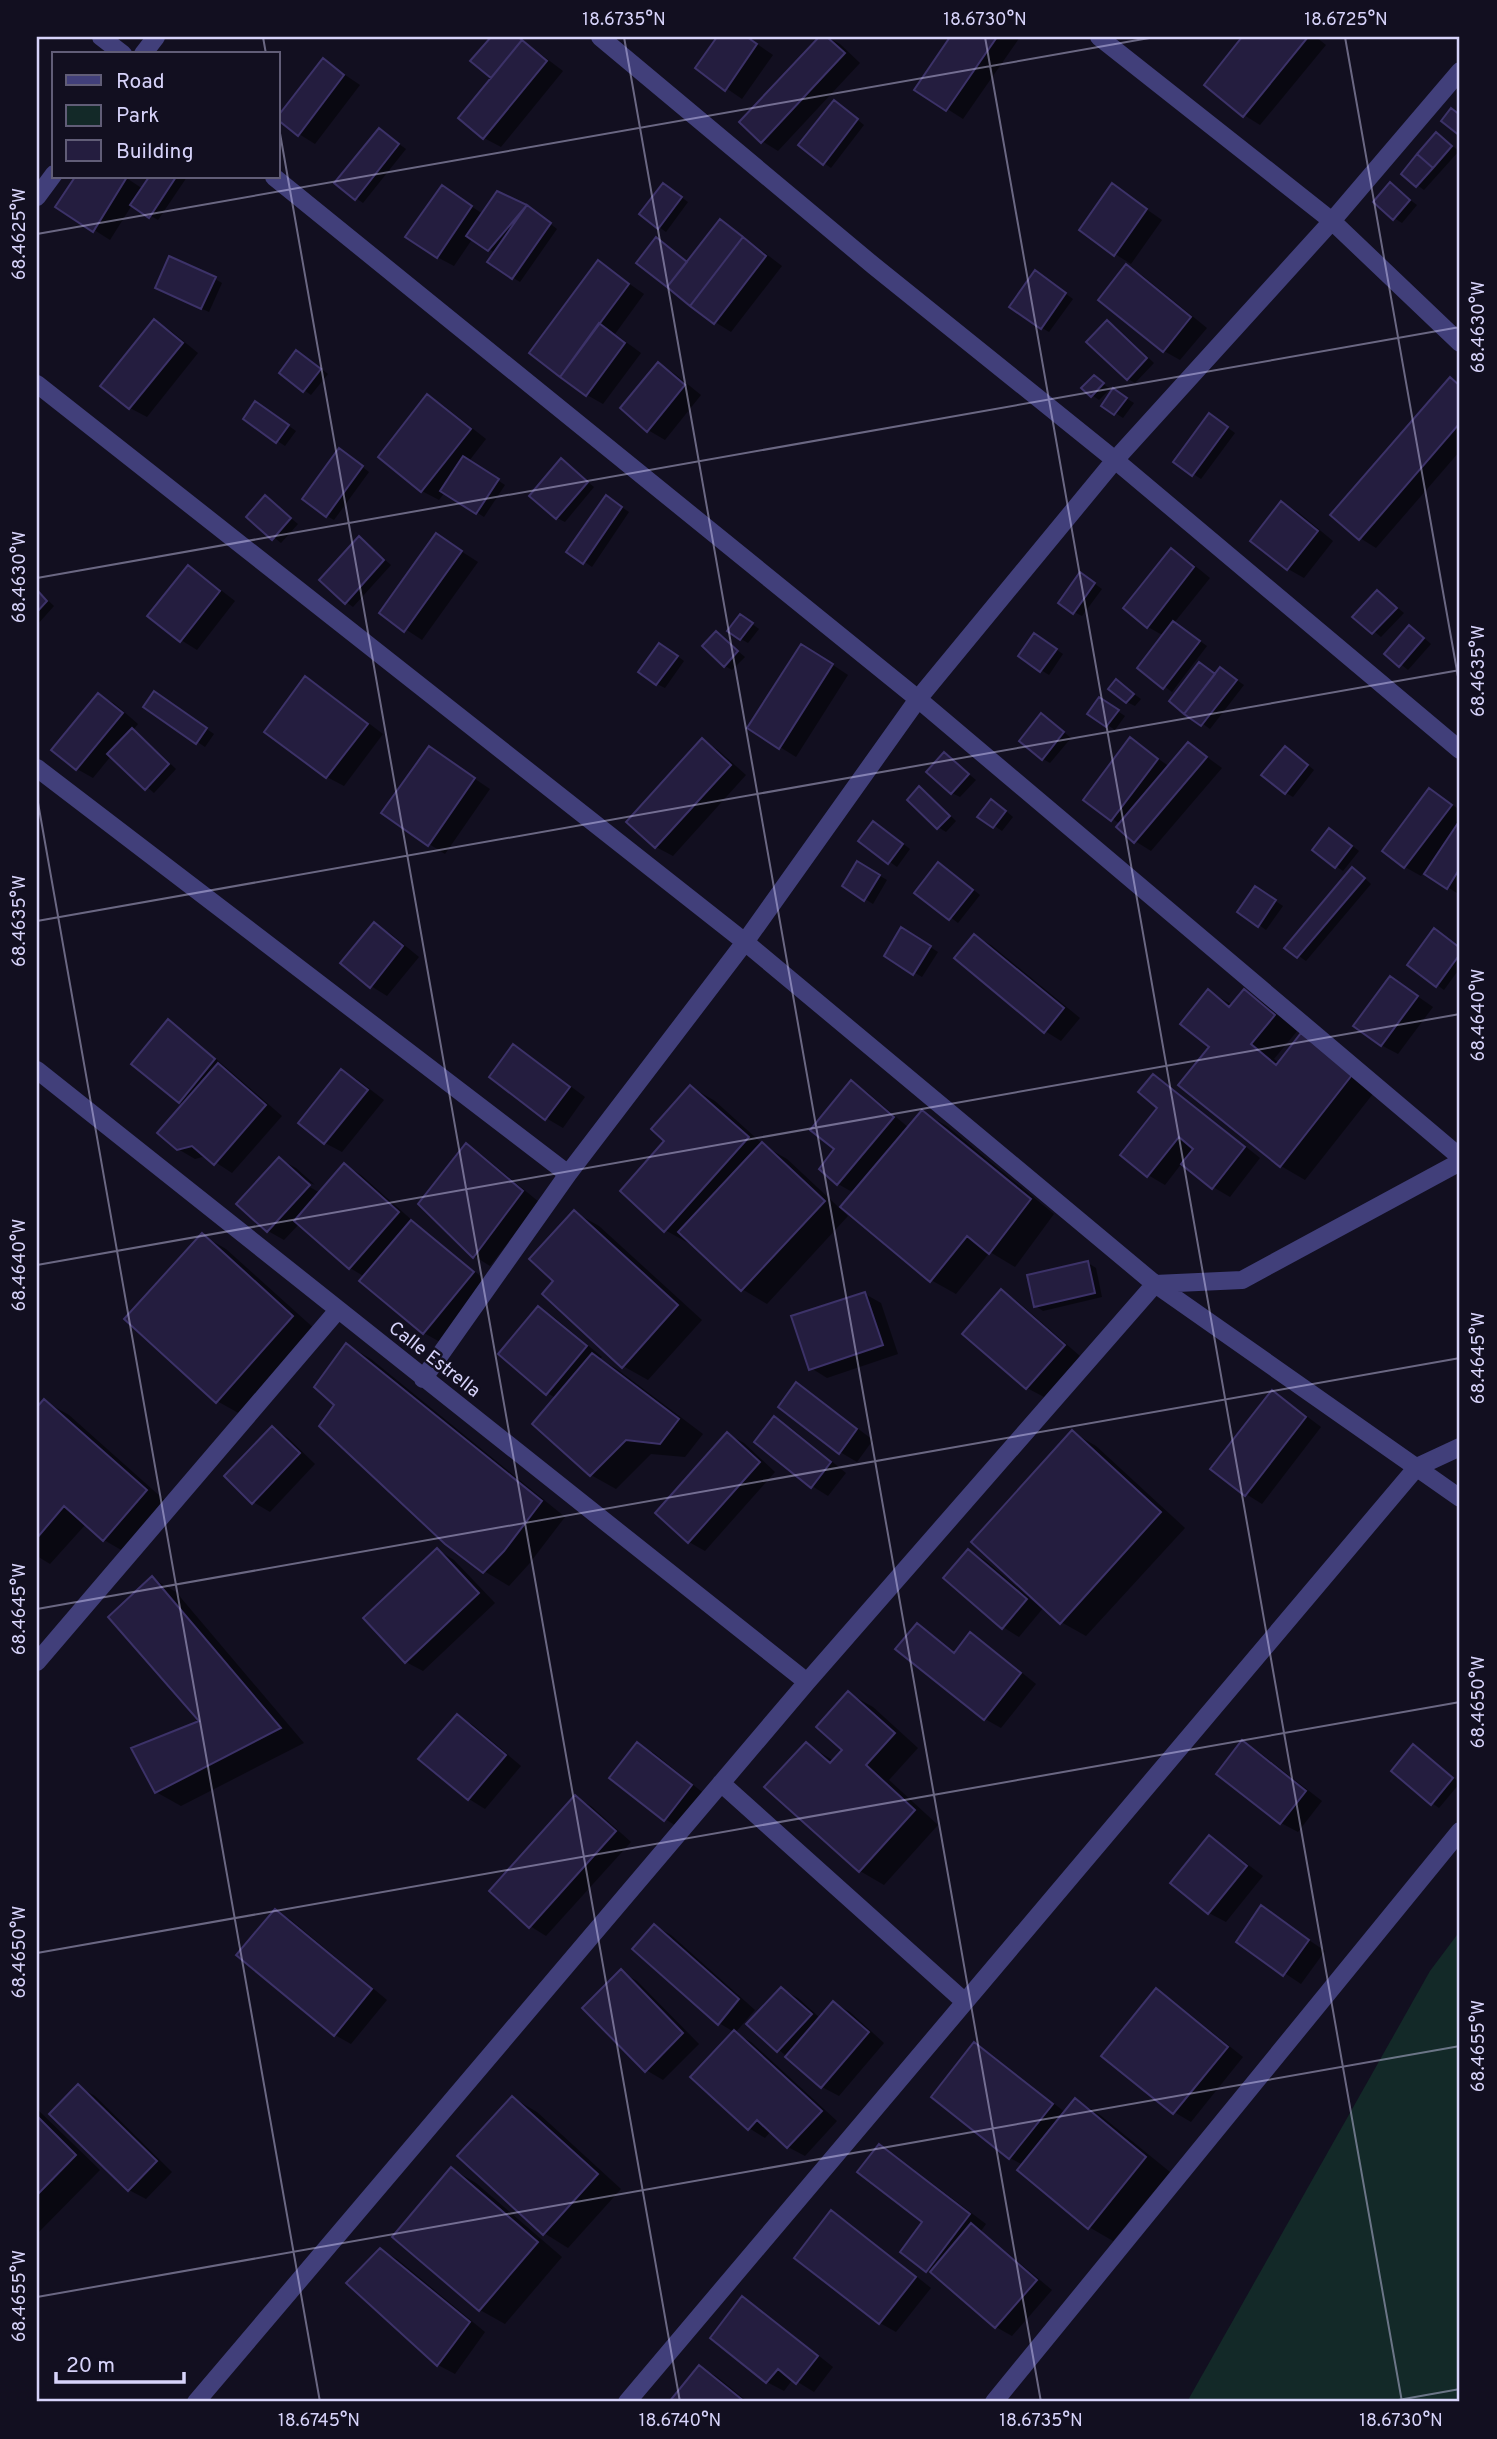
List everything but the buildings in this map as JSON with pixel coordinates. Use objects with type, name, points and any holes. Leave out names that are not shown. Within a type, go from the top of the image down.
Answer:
[{"type":"street","points":[[101,37],[120,52]]},
{"type":"street","points":[[145,52],[156,37]]},
{"type":"street","points":[[600,37],[874,266],[1115,460],[1460,750]]},
{"type":"street","points":[[1099,37],[1332,221],[1460,343]]},
{"type":"street","points":[[424,1378],[568,1174],[745,942],[918,699],[1115,460],[1332,221],[1460,71]]},
{"type":"street","points":[[37,197],[52,177]]},
{"type":"street","points":[[196,2402],[807,1682],[1155,1284],[1242,1280],[1460,1160],[918,699],[275,178]]},
{"type":"street","points":[[37,384],[745,942],[1155,1284],[1460,1498]]},
{"type":"street","points":[[37,768],[568,1174]]},
{"type":"street","name":"Calle Estrella","points":[[37,1070],[807,1682]]},
{"type":"street","points":[[37,1662],[338,1310]]},
{"type":"street","points":[[627,2402],[1417,1467],[1460,1447]]},
{"type":"street","points":[[721,1783],[965,2002]]},
{"type":"street","points":[[994,2402],[1460,1831]]},
{"type":"green space","points":[[1460,1931],[1460,2402],[1187,2402],[1430,1971]]}]
